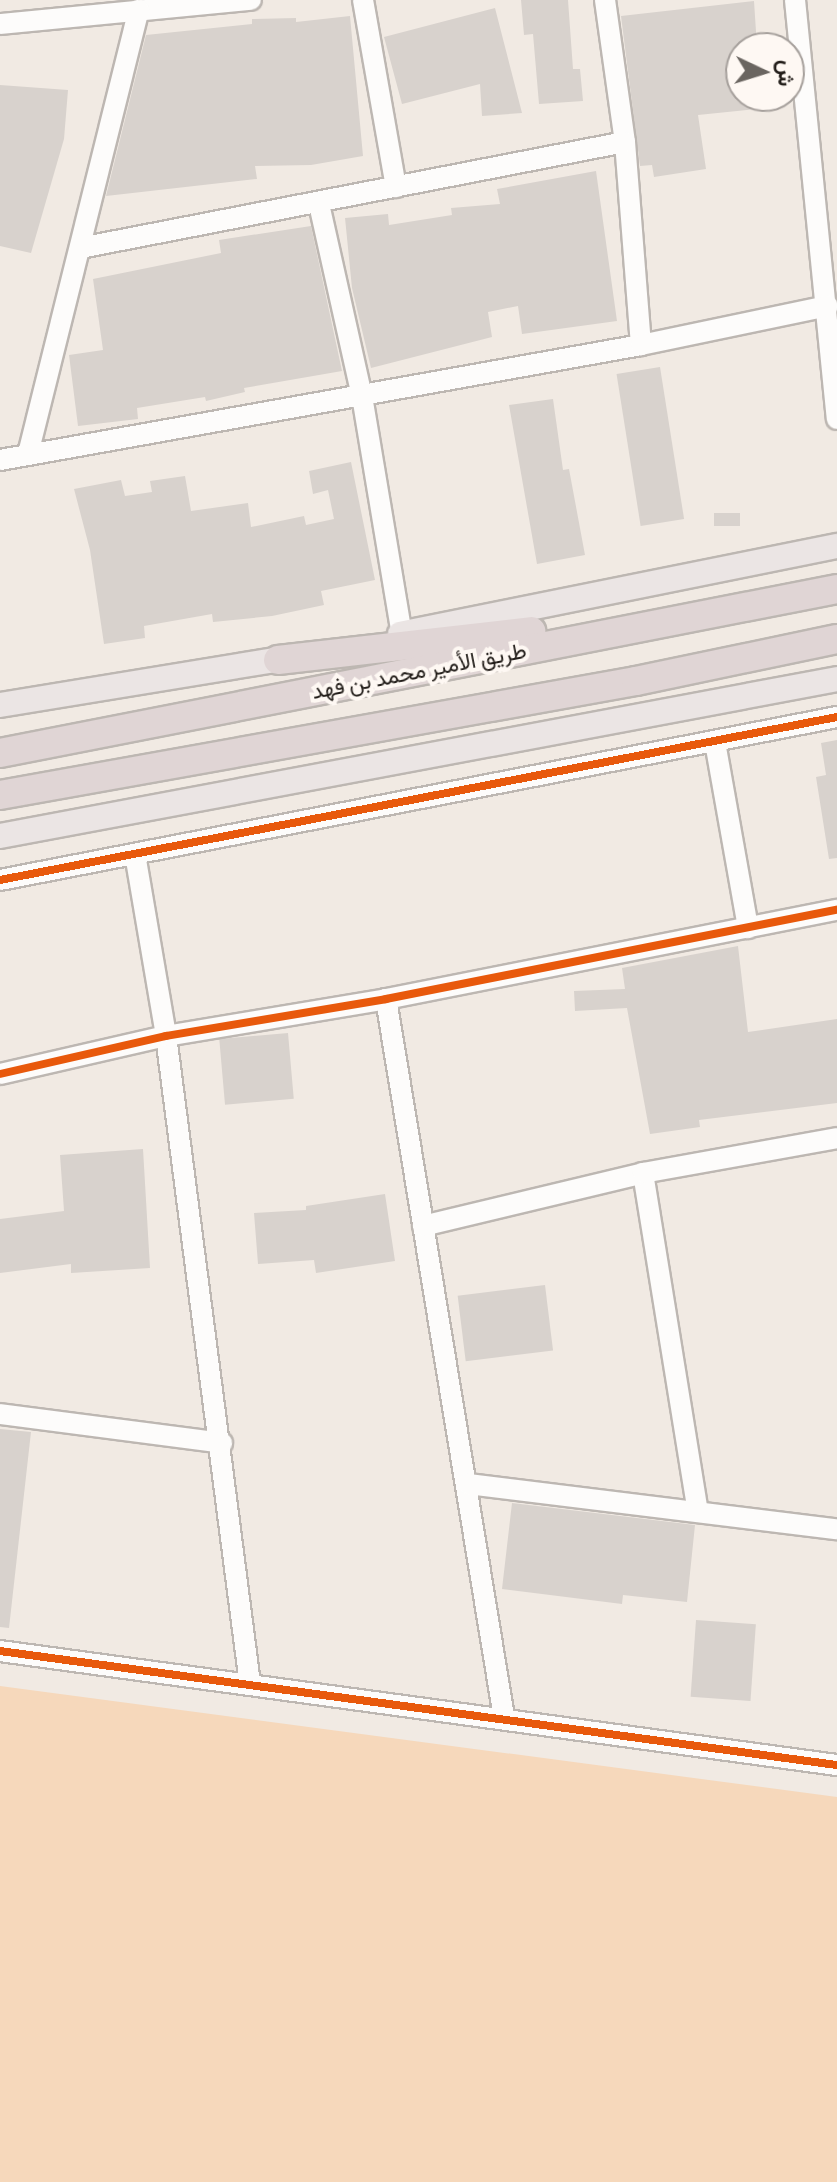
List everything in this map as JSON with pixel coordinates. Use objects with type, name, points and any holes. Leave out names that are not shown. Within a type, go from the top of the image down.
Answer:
[{"type":"highway","points":[[278,660],[441,644],[833,590]]},
{"type":"highway","name":"طريق الأمير محمد بن فهد","points":[[0,753],[833,590]]},
{"type":"highway","points":[[0,795],[636,681],[837,639]]},
{"type":"highway","points":[[636,681],[837,658]]},
{"type":"main road","points":[[0,705],[278,660],[837,546]]},
{"type":"main road","points":[[0,836],[837,679]]},
{"type":"street","points":[[0,24],[251,0]]},
{"type":"street","points":[[363,0],[396,187]]},
{"type":"street","points":[[605,0],[625,142],[641,345]]},
{"type":"street","points":[[795,0],[837,419]]},
{"type":"street","points":[[28,454],[139,10]]},
{"type":"street","points":[[80,248],[319,204],[625,142]]},
{"type":"street","points":[[319,204],[362,396],[402,634]]},
{"type":"street","points":[[0,460],[641,345],[828,306]]},
{"type":"street","points":[[0,880],[837,717]]},
{"type":"street","points":[[715,742],[748,928]]},
{"type":"street","points":[[135,854],[166,1036],[222,1443],[250,1684]]},
{"type":"street","points":[[0,1074],[166,1036],[386,999],[837,910]]},
{"type":"street","points":[[386,999],[504,1717]]},
{"type":"street","points":[[423,1226],[643,1173],[837,1138]]},
{"type":"street","points":[[643,1173],[697,1508]]},
{"type":"street","points":[[0,1414],[222,1443]]},
{"type":"street","points":[[468,1484],[697,1508],[837,1529]]},
{"type":"street","points":[[0,1651],[504,1717],[837,1765]]},
{"type":"shaded area","points":[[0,1686],[837,1797],[837,2182],[0,2182]]},
{"type":"building","points":[[521,0],[568,0],[573,69],[580,69],[583,101],[539,104],[533,34],[524,35]]},
{"type":"building","points":[[754,1],[756,32],[725,32],[727,112],[698,115],[706,169],[654,177],[652,165],[640,166],[621,16]]},
{"type":"building","points":[[495,8],[522,113],[482,116],[480,84],[402,104],[384,37]]},
{"type":"building","points":[[350,16],[363,156],[311,165],[255,166],[257,179],[106,196],[146,35],[252,24],[252,19],[296,18],[296,22]]},
{"type":"building","points":[[0,85],[68,90],[64,139],[31,253],[0,246]]},
{"type":"building","points":[[596,171],[617,321],[522,334],[518,306],[488,312],[492,337],[371,368],[352,288],[345,218],[388,214],[389,225],[452,215],[451,208],[500,204],[497,189]]},
{"type":"building","points":[[311,226],[342,371],[244,388],[245,392],[206,401],[205,397],[137,408],[138,419],[78,426],[69,355],[103,350],[93,279],[221,253],[219,240]]},
{"type":"building","points":[[660,367],[684,519],[641,526],[617,374]]},
{"type":"building","points":[[553,399],[563,470],[569,469],[585,555],[537,564],[509,405]]},
{"type":"building","points":[[351,462],[375,580],[321,591],[324,605],[272,616],[213,622],[212,614],[144,626],[145,638],[104,644],[90,550],[74,489],[121,480],[125,496],[152,492],[150,481],[185,476],[191,511],[248,503],[251,527],[304,516],[306,525],[334,519],[328,490],[313,494],[309,471]]},
{"type":"building","points":[[714,513],[740,513],[740,526],[714,526]]},
{"type":"building","points":[[837,740],[837,858],[829,859],[816,777],[826,775],[821,743]]},
{"type":"building","points":[[738,946],[748,1032],[837,1019],[837,1103],[699,1120],[700,1127],[650,1134],[627,1008],[575,1011],[574,991],[625,989],[622,968]]},
{"type":"building","points":[[288,1033],[294,1099],[225,1105],[219,1039]]},
{"type":"building","points":[[143,1149],[150,1268],[71,1273],[71,1264],[0,1273],[0,1219],[64,1211],[60,1155]]},
{"type":"building","points":[[385,1194],[395,1261],[316,1273],[314,1260],[258,1264],[254,1213],[306,1210],[306,1206]]},
{"type":"building","points":[[545,1285],[553,1351],[466,1361],[458,1296]]},
{"type":"building","points":[[0,1429],[31,1432],[9,1628],[0,1627]]},
{"type":"building","points":[[512,1503],[695,1525],[687,1602],[623,1595],[622,1604],[502,1589]]},
{"type":"building","points":[[696,1620],[756,1624],[750,1701],[691,1697]]},
{"type":"cycle path","points":[[0,880],[837,717]]},
{"type":"cycle path","points":[[0,1074],[166,1036],[386,999],[837,910]]},
{"type":"cycle path","points":[[0,1651],[837,1765]]}]
